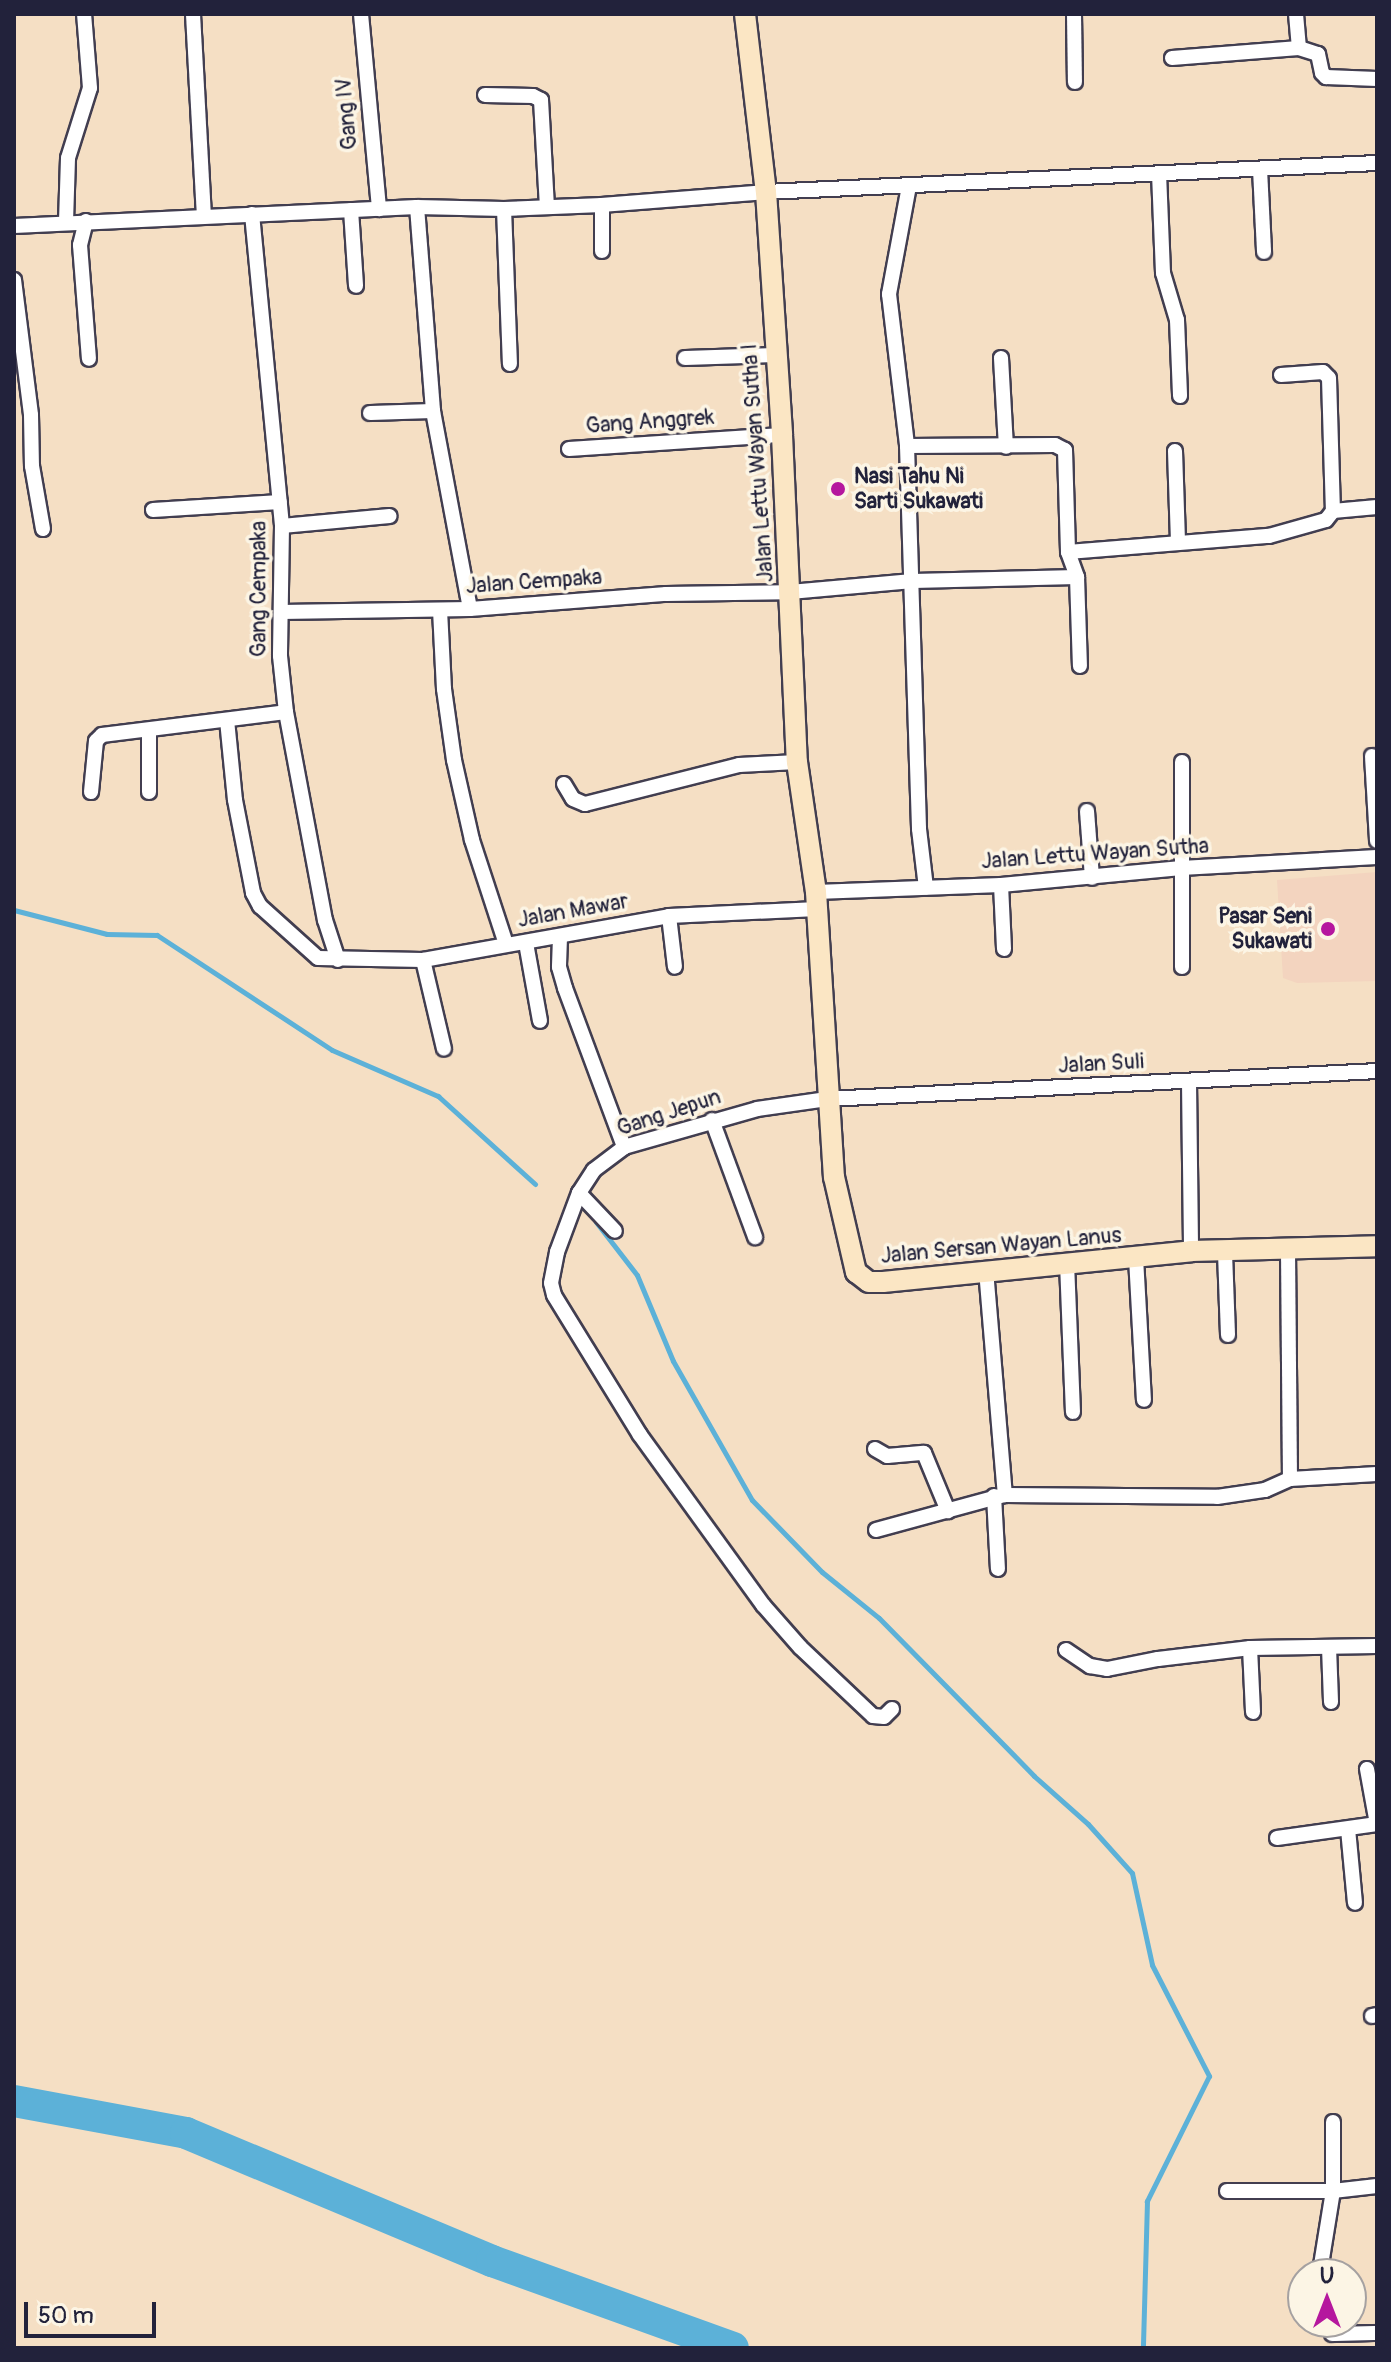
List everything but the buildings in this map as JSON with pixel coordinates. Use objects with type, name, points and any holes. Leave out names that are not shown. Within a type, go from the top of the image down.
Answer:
[{"type":"street","points":[[66,222],[68,158],[86,104],[91,75],[84,14]]},
{"type":"street","points":[[193,14],[204,216]]},
{"type":"street","name":"Gang IV","points":[[361,14],[379,209]]},
{"type":"street","name":"Jalan Lettu Wayan Sutha I","points":[[745,14],[766,192],[782,435],[797,762],[816,900]]},
{"type":"street","points":[[1074,14],[1075,82]]},
{"type":"street","points":[[1296,14],[1299,48]]},
{"type":"street","points":[[1172,58],[1212,56],[1247,49],[1299,48],[1318,54],[1322,73],[1326,77],[1377,79]]},
{"type":"street","points":[[485,95],[537,96],[541,103],[547,207]]},
{"type":"street","points":[[14,226],[417,207],[504,209],[602,205],[766,192],[1377,163]]},
{"type":"street","points":[[1260,169],[1264,252]]},
{"type":"street","points":[[1159,173],[1163,273],[1177,320],[1180,396]]},
{"type":"street","points":[[909,186],[889,294],[907,446],[919,829],[926,888]]},
{"type":"street","points":[[602,205],[602,251]]},
{"type":"street","points":[[417,207],[433,411],[470,609]]},
{"type":"street","points":[[504,209],[510,364]]},
{"type":"street","points":[[351,210],[356,286]]},
{"type":"street","name":"Gang Cempaka","points":[[252,214],[282,526],[280,656],[286,712],[325,920],[338,960]]},
{"type":"street","points":[[86,221],[80,245],[89,359]]},
{"type":"street","points":[[14,280],[31,415],[32,466],[43,529]]},
{"type":"street","points":[[685,358],[775,355]]},
{"type":"street","points":[[1001,358],[1006,447]]},
{"type":"street","points":[[1068,552],[1269,536],[1326,520],[1333,511],[1329,378],[1323,372],[1281,375]]},
{"type":"street","points":[[370,413],[433,411]]},
{"type":"street","name":"Gang Anggrek","points":[[569,449],[782,435]]},
{"type":"street","points":[[907,446],[1055,445],[1065,450],[1068,552],[1077,577],[1080,666]]},
{"type":"street","points":[[1175,451],[1178,543]]},
{"type":"street","points":[[153,510],[280,502]]},
{"type":"street","points":[[1333,511],[1377,507]]},
{"type":"street","points":[[282,526],[390,516]]},
{"type":"street","name":"Jalan Cempaka","points":[[281,612],[470,609],[643,595],[790,592],[913,581],[1077,577]]},
{"type":"street","points":[[440,610],[444,689],[454,760],[472,840],[506,944]]},
{"type":"street","points":[[91,792],[95,745],[99,737],[286,712]]},
{"type":"street","points":[[227,720],[235,800],[253,893],[260,906],[307,951],[318,958],[338,960]]},
{"type":"street","points":[[149,730],[149,792]]},
{"type":"street","points":[[1372,756],[1377,841]]},
{"type":"street","points":[[564,784],[573,799],[585,804],[739,765],[797,762]]},
{"type":"street","points":[[1182,762],[1182,967]]},
{"type":"street","points":[[1087,811],[1092,878]]},
{"type":"street","name":"Jalan Lettu Wayan Sutha","points":[[816,900],[1181,868],[1377,857]]},
{"type":"street","points":[[1001,885],[1004,949]]},
{"type":"street","name":"Jalan Mawar","points":[[338,960],[423,960],[669,916],[816,900]]},
{"type":"street","name":"Jalan Sersan Wayan Lanus","points":[[816,900],[834,1177],[852,1262],[860,1278],[883,1282],[1191,1251],[1225,1253],[1377,1246]]},
{"type":"street","points":[[669,916],[675,967]]},
{"type":"street","points":[[560,937],[559,967],[565,988],[624,1147]]},
{"type":"street","points":[[526,943],[540,1021]]},
{"type":"street","points":[[423,960],[444,1049]]},
{"type":"street","name":"Jalan Suli","points":[[827,1099],[1377,1071]]},
{"type":"street","points":[[1189,1082],[1191,1251]]},
{"type":"street","name":"Gang Jepun","points":[[827,1099],[757,1109],[624,1147],[594,1170],[579,1193],[557,1252],[551,1283],[554,1295],[684,1498],[763,1605],[800,1647],[873,1716],[884,1717],[892,1709]]},
{"type":"street","points":[[712,1120],[755,1237]]},
{"type":"street","points":[[579,1193],[615,1231]]},
{"type":"street","points":[[1288,1250],[1290,1479]]},
{"type":"street","points":[[1225,1253],[1228,1335]]},
{"type":"street","points":[[1136,1258],[1144,1400]]},
{"type":"street","points":[[1067,1263],[1073,1412]]},
{"type":"street","points":[[986,1270],[999,1495],[998,1569]]},
{"type":"street","points":[[875,1449],[887,1456],[924,1453],[948,1511]]},
{"type":"street","points":[[876,1530],[999,1495],[1217,1497],[1265,1490],[1290,1479],[1377,1474]]},
{"type":"street","points":[[1066,1650],[1090,1666],[1107,1669],[1250,1648],[1377,1646]]},
{"type":"street","points":[[1329,1647],[1331,1702]]},
{"type":"street","points":[[1250,1648],[1253,1712]]},
{"type":"street","points":[[1277,1838],[1377,1824],[1367,1769]]},
{"type":"street","points":[[1348,1829],[1355,1903]]},
{"type":"street","points":[[1322,2258],[1335,2191],[1333,2122]]},
{"type":"street","points":[[1227,2191],[1335,2191],[1377,2186]]},
{"type":"shaded area","name":"Pasar Seni Sukawati","points":[[1377,872],[1377,981],[1297,983],[1283,978],[1277,880]]},
{"type":"waterway","points":[[14,910],[107,934],[157,935],[332,1050],[438,1096],[535,1184]]},
{"type":"waterway","points":[[596,1222],[637,1275],[673,1361],[752,1500],[822,1572],[879,1618],[1034,1776],[1088,1824],[1132,1873],[1152,1965],[1209,2076],[1147,2201],[1143,2348]]},
{"type":"waterway","points":[[14,2101],[186,2133],[492,2261],[733,2348]]},
{"type":"place","name":"Nasi Tahu Ni Sarti Sukawati","points":[[838,489]]},
{"type":"place","name":"Pasar Seni Sukawati","points":[[1328,929]]}]
